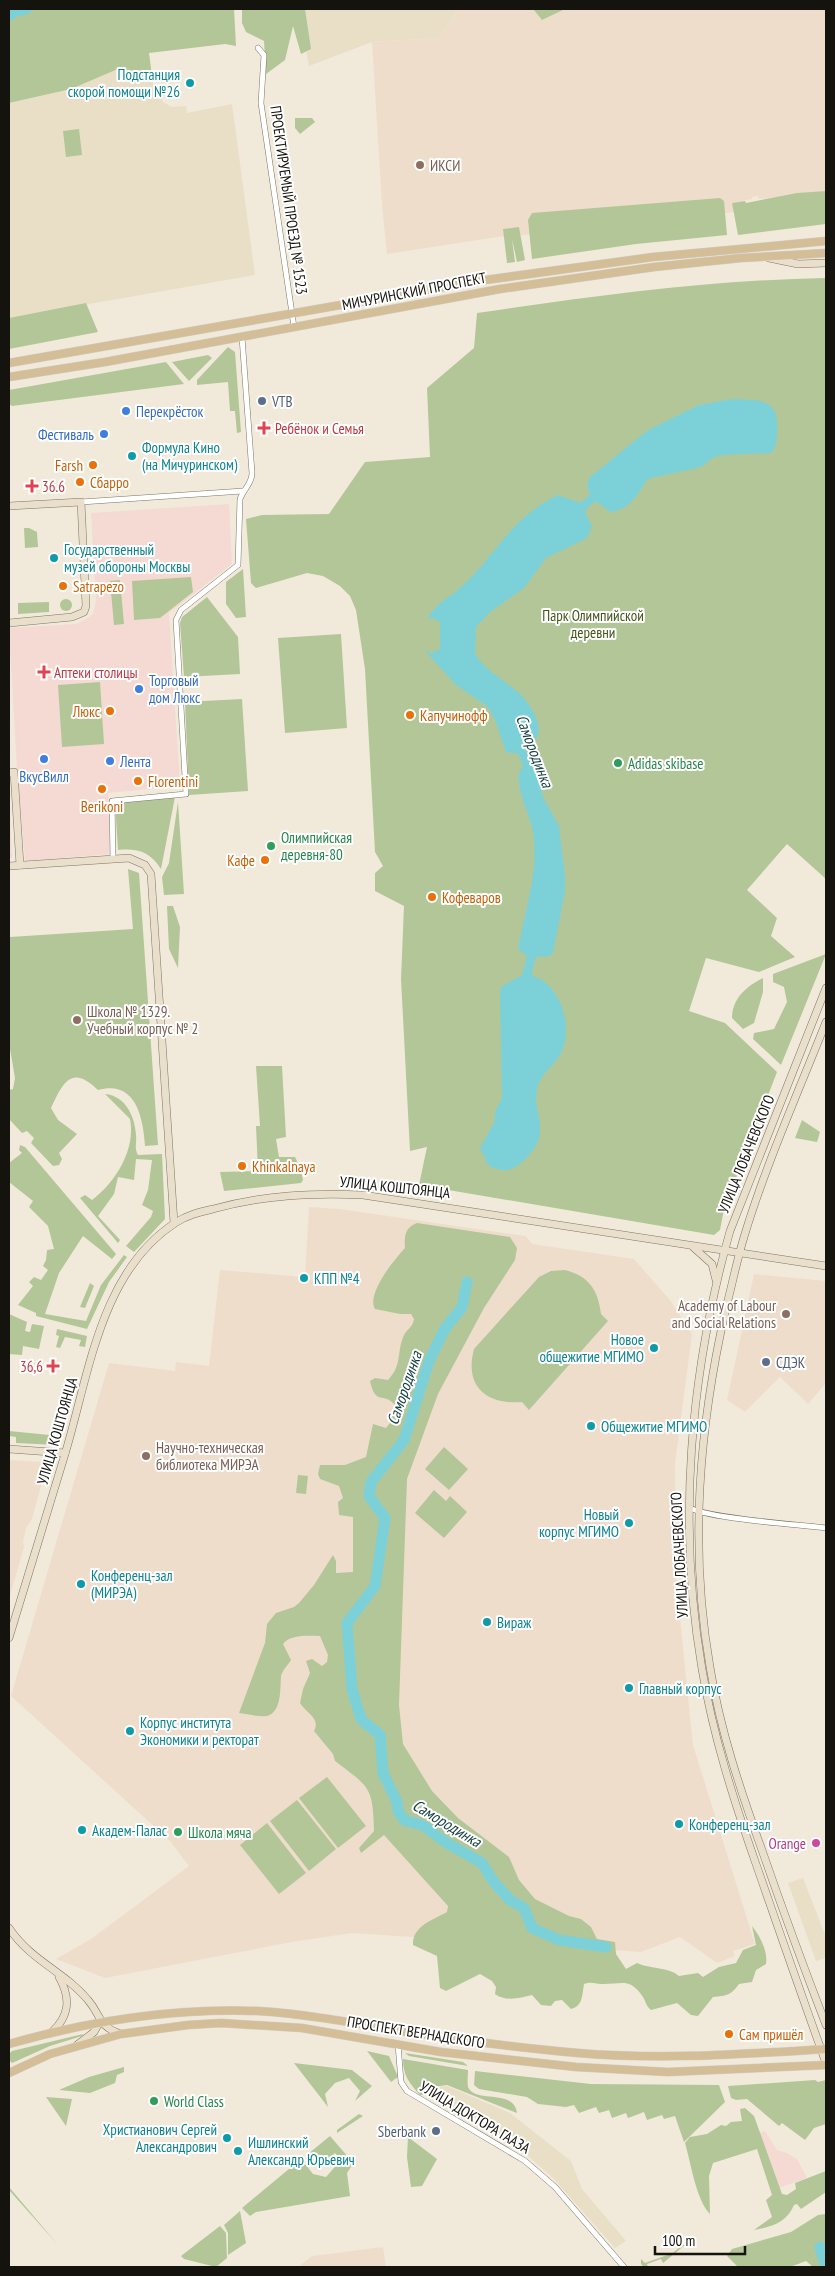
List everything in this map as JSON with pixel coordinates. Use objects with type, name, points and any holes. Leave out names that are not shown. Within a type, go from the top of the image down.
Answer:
[{"type":"main road","name":"МИЧУРИНСКИЙ ПРОСПЕКТ","points":[[9,363],[478,281],[610,262],[732,248],[824,241]]},
{"type":"main road","name":"МИЧУРИНСКИЙ ПРОСПЕКТ","points":[[9,376],[105,362],[524,286],[654,267],[740,258],[766,258],[826,253]]},
{"type":"main road","name":"ПРОСПЕКТ ВЕРНАДСКОГО","points":[[9,2044],[100,2021],[188,2012],[260,2012],[347,2020],[401,2030],[579,2053],[729,2056],[824,2049]]},
{"type":"main road","name":"ПРОСПЕКТ ВЕРНАДСКОГО","points":[[9,2074],[50,2054],[121,2034],[188,2025],[259,2024],[302,2028],[484,2058],[585,2068],[668,2072],[826,2064]]},
{"type":"street","name":"ПРОЕКТИРУЕМЫЙ ПРОЕЗД № 1523","points":[[258,48],[264,55],[261,103],[294,327]]},
{"type":"street","points":[[766,258],[798,264],[826,263]]},
{"type":"street","points":[[113,859],[112,801],[186,794],[176,620],[181,610],[238,565],[239,505],[243,491],[250,485],[252,473],[242,337]]},
{"type":"street","points":[[9,506],[243,491]]},
{"type":"street","points":[[9,623],[72,617],[84,612],[86,606],[80,502]]},
{"type":"street","points":[[12,772],[20,866]]},
{"type":"street","points":[[9,866],[129,858],[140,861],[148,869],[152,882],[174,1223]]},
{"type":"street","name":"УЛИЦА ЛОБАЧЕВСКОГО","points":[[826,988],[730,1231],[724,1251],[700,1368],[691,1458],[689,1506],[689,1544],[697,1637],[702,1671],[718,1743],[747,1839],[824,2049],[826,2064]]},
{"type":"street","name":"УЛИЦА ЛОБАЧЕВСКОГО","points":[[826,1022],[763,1184],[740,1252],[709,1390],[703,1435],[698,1511],[704,1622],[719,1709],[748,1810],[826,2025]]},
{"type":"street","name":"УЛИЦА КОШТОЯНЦА","points":[[9,1638],[66,1453],[98,1335],[109,1306],[137,1261],[150,1245],[174,1223],[188,1215],[255,1199],[290,1194],[363,1194],[826,1266]]},
{"type":"street","points":[[691,1245],[712,1264],[716,1285]]},
{"type":"street","points":[[9,1449],[66,1453]]},
{"type":"street","points":[[689,1506],[698,1511],[826,1528]]},
{"type":"street","points":[[9,1928],[30,1953],[88,2000],[100,2021],[121,2034]]},
{"type":"street","points":[[51,2033],[61,2023],[68,2003],[66,1990],[57,1975]]},
{"type":"street","points":[[77,2045],[94,2032],[100,2021]]},
{"type":"street","name":"УЛИЦА ДОКТОРА ГААЗА","points":[[398,2044],[401,2082],[408,2091],[525,2161],[554,2187],[624,2267]]},
{"type":"shaded area","points":[[298,9],[458,10],[439,38],[372,42],[309,66]]},
{"type":"shaded area","points":[[459,9],[533,9],[542,20],[565,9],[826,9],[826,191],[759,199],[758,196],[752,197],[752,199],[732,203],[735,212],[601,229],[498,237],[387,254],[382,205],[372,42],[439,38]]},
{"type":"shaded area","points":[[118,69],[126,79],[152,76],[154,94],[161,94],[163,102],[172,107],[186,106],[187,113],[232,104],[255,275],[9,318],[9,103],[71,89]]},
{"type":"shaded area","points":[[229,504],[232,564],[169,613],[180,786],[108,793],[111,854],[25,861],[17,769],[9,628],[75,624],[93,614],[96,601],[91,513]]},
{"type":"shaded area","points":[[9,785],[12,858],[9,858]]},
{"type":"shaded area","points":[[309,1207],[340,1209],[526,1236],[532,1244],[634,1259],[670,1300],[692,1334],[675,1464],[676,1579],[693,1745],[755,1944],[733,1951],[735,1956],[717,1963],[680,1937],[641,1952],[352,1933],[292,1942],[105,1978],[56,1959],[91,1939],[189,1866],[170,1841],[11,1696],[109,1363],[175,1371],[176,1362],[209,1366],[220,1270],[305,1277]]},
{"type":"shaded area","name":"Academy of Labour and Social Relations","points":[[754,1274],[826,1281],[826,1383],[808,1404],[780,1377],[745,1412],[727,1400]]},
{"type":"shaded area","points":[[9,1460],[43,1462],[46,1468],[32,1519],[26,1528],[23,1541],[24,1547],[9,1599]]},
{"type":"shaded area","points":[[803,1878],[826,1937],[826,1958],[816,1961],[788,1883]]},
{"type":"shaded area","points":[[447,2086],[510,2113],[571,2161],[582,2189],[626,2241],[615,2248],[552,2177],[527,2155],[501,2136],[428,2095],[433,2087]]},
{"type":"shaded area","points":[[765,2131],[777,2150],[797,2159],[807,2178],[779,2188],[758,2133]]},
{"type":"shaded area","points":[[383,2247],[386,2267],[298,2267],[312,2256]]},
{"type":"green space","points":[[9,9],[234,9],[236,46],[225,44],[149,53],[152,76],[126,79],[118,69],[71,89],[9,103]]},
{"type":"green space","points":[[242,9],[305,9],[311,49],[301,54],[293,26],[285,60],[266,74],[264,41],[246,32],[242,23]]},
{"type":"green space","points":[[533,9],[565,9],[542,20]]},
{"type":"green space","points":[[295,118],[312,118],[315,122],[300,134],[295,128]]},
{"type":"green space","points":[[79,129],[82,155],[66,157],[63,131]]},
{"type":"green space","points":[[826,191],[826,224],[738,235],[732,203],[745,201],[746,203],[797,193]]},
{"type":"green space","points":[[720,198],[724,201],[727,235],[636,244],[532,259],[528,220],[532,213]]},
{"type":"green space","points":[[519,227],[525,260],[517,262],[512,239],[515,262],[507,263],[503,229]]},
{"type":"green space","name":"Парк Олимпийской деревни","points":[[826,278],[826,879],[787,844],[747,890],[777,918],[771,936],[795,957],[759,972],[706,958],[689,1011],[725,1023],[777,1072],[724,1209],[720,1230],[714,1235],[419,1185],[427,1147],[410,1151],[401,979],[404,906],[375,891],[375,873],[383,866],[375,852],[365,669],[356,610],[350,596],[340,586],[323,576],[307,573],[256,588],[251,583],[246,519],[262,515],[329,514],[365,462],[430,457],[427,388],[474,348],[477,313],[695,285]]},
{"type":"green space","points":[[86,303],[98,332],[9,349],[9,318]]},
{"type":"green space","points":[[228,347],[235,352],[241,432],[237,433],[235,411],[230,411],[228,382],[197,385],[197,380]]},
{"type":"green space","points":[[208,355],[212,358],[189,381],[172,362]]},
{"type":"green space","points":[[166,362],[184,384],[12,406],[9,404],[9,390]]},
{"type":"green space","points":[[24,528],[37,532],[38,547],[25,548]]},
{"type":"green space","points":[[243,569],[246,617],[236,618],[226,604],[226,582]]},
{"type":"green space","points":[[191,577],[193,592],[160,618],[134,620],[132,581]]},
{"type":"green space","points":[[120,580],[124,624],[114,625],[110,581]]},
{"type":"green space","points":[[207,597],[238,637],[240,674],[184,677],[180,623],[182,617]]},
{"type":"green space","points":[[66,599],[72,605],[66,611],[60,605]]},
{"type":"green space","points":[[49,602],[49,612],[18,614],[18,603]]},
{"type":"green space","points":[[341,634],[347,728],[285,733],[278,638]]},
{"type":"green space","points":[[100,682],[104,744],[62,747],[58,685]]},
{"type":"green space","points":[[242,699],[248,791],[189,795],[185,702]]},
{"type":"green space","points":[[175,797],[161,869],[157,863],[143,852],[118,850],[115,803]]},
{"type":"green space","points":[[178,802],[184,894],[164,895],[162,877],[169,863]]},
{"type":"green space","points":[[128,869],[139,873],[158,1145],[145,1146],[139,1113],[135,1103],[129,1096],[121,1090],[111,1088],[98,1090],[81,1078],[74,1078],[64,1084],[51,1108],[58,1120],[77,1134],[59,1153],[62,1159],[59,1165],[53,1166],[31,1143],[34,1138],[27,1131],[22,1133],[9,1119],[9,1090],[13,1089],[15,1078],[9,1043],[9,928],[10,937],[133,929]]},
{"type":"green space","points":[[167,906],[173,906],[180,927],[178,968],[169,949]]},
{"type":"green space","points":[[826,954],[781,1065],[753,1039],[754,1033],[774,1029],[787,1002],[784,987],[773,982],[773,974]]},
{"type":"green space","points":[[763,978],[763,992],[754,1023],[743,1029],[732,1018],[735,1004],[746,989]]},
{"type":"green space","points":[[256,1066],[282,1066],[286,1137],[276,1139],[279,1157],[295,1157],[303,1180],[301,1183],[224,1191],[220,1172],[258,1171],[256,1126],[260,1126]]},
{"type":"green space","points":[[105,1094],[119,1099],[128,1108],[134,1121],[138,1155],[162,1154],[165,1219],[134,1252],[126,1246],[151,1217],[153,1211],[142,1205],[148,1190],[152,1160],[136,1159],[134,1180],[118,1177],[114,1194],[98,1216],[120,1240],[118,1243],[80,1198],[85,1195],[92,1200],[101,1193],[122,1164],[130,1142],[130,1119]]},
{"type":"green space","points":[[802,1120],[820,1132],[817,1142],[795,1138]]},
{"type":"green space","points":[[20,1145],[25,1147],[116,1254],[112,1259],[83,1236],[59,1273],[45,1314],[86,1321],[101,1285],[124,1255],[127,1257],[109,1282],[87,1329],[36,1316],[36,1313],[18,1305],[33,1286],[29,1282],[34,1277],[41,1280],[48,1270],[43,1266],[47,1250],[54,1249],[48,1226],[29,1207],[33,1201],[9,1182],[9,1163],[22,1153],[19,1150]]},
{"type":"green space","points":[[417,1223],[510,1237],[517,1248],[515,1260],[484,1308],[438,1394],[407,1479],[399,1705],[403,1744],[432,1791],[458,1818],[509,1857],[519,1880],[535,1899],[569,1916],[581,1919],[591,1927],[597,1939],[615,1942],[616,1954],[626,1969],[637,1963],[670,1971],[679,1976],[698,1973],[703,1977],[719,1967],[736,1963],[743,1950],[756,1945],[752,1926],[763,1944],[766,1964],[756,1970],[752,1982],[739,1984],[734,1991],[728,1994],[713,1997],[698,2016],[691,2015],[677,2003],[651,2010],[638,1991],[626,1983],[584,1984],[580,2003],[571,2009],[562,2000],[555,2001],[551,2006],[541,2005],[532,1995],[513,1999],[504,1998],[495,1994],[496,1987],[492,1981],[480,1974],[446,1991],[440,1988],[437,1956],[413,1945],[416,1933],[420,1928],[447,1912],[448,1906],[384,1835],[361,1853],[359,1848],[374,1831],[370,1796],[362,1783],[335,1761],[333,1754],[314,1731],[316,1723],[314,1719],[300,1703],[303,1689],[310,1673],[306,1661],[312,1659],[322,1666],[327,1662],[328,1655],[320,1636],[295,1637],[283,1644],[291,1660],[281,1675],[278,1705],[272,1714],[256,1716],[239,1713],[265,1643],[267,1624],[276,1613],[294,1607],[299,1603],[314,1585],[333,1555],[336,1561],[336,1573],[353,1572],[353,1517],[339,1515],[338,1502],[343,1498],[339,1486],[320,1479],[318,1474],[320,1465],[345,1465],[366,1457],[373,1424],[386,1428],[390,1423],[395,1405],[387,1399],[377,1396],[372,1389],[370,1381],[375,1378],[388,1380],[393,1374],[398,1363],[404,1335],[414,1319],[411,1314],[400,1314],[375,1309],[373,1303],[374,1295],[382,1277],[405,1248],[405,1236],[408,1230]]},
{"type":"green space","points":[[565,1270],[580,1276],[591,1285],[600,1305],[601,1314],[608,1321],[529,1410],[522,1402],[509,1402],[488,1396],[475,1383],[472,1373],[474,1349],[539,1277],[551,1271]]},
{"type":"green space","points":[[90,1283],[94,1286],[85,1308],[80,1307]]},
{"type":"green space","points":[[9,1314],[27,1322],[25,1331],[30,1332],[32,1324],[44,1326],[39,1349],[23,1346],[22,1355],[9,1354]]},
{"type":"green space","points":[[57,1329],[87,1336],[85,1347],[79,1346],[81,1340],[65,1337],[60,1348],[56,1347],[59,1336],[56,1335]]},
{"type":"green space","points":[[9,1431],[60,1436],[56,1445],[16,1443],[16,1437],[9,1436]]},
{"type":"green space","points":[[444,1447],[468,1469],[449,1490],[425,1469]]},
{"type":"green space","points":[[298,1475],[308,1476],[306,1494],[296,1493]]},
{"type":"green space","points":[[434,1490],[446,1501],[450,1496],[467,1512],[444,1538],[415,1513]]},
{"type":"green space","points":[[327,1777],[366,1826],[338,1848],[299,1798]]},
{"type":"green space","points":[[297,1800],[336,1849],[309,1871],[270,1821]]},
{"type":"green space","points":[[267,1823],[306,1873],[279,1894],[240,1845]]},
{"type":"green space","points":[[83,2034],[12,2063],[9,2060],[9,2054],[12,2051]]},
{"type":"green space","points":[[367,2051],[389,2056],[398,2077],[391,2082]]},
{"type":"green space","points":[[405,2053],[463,2062],[468,2066],[409,2056]]},
{"type":"green space","points":[[403,2059],[468,2070],[468,2087],[472,2092],[509,2101],[514,2105],[517,2113],[447,2085],[433,2087],[427,2095],[420,2095],[407,2078]]},
{"type":"green space","points":[[294,2063],[352,2070],[372,2086],[355,2101],[360,2091],[349,2078],[335,2083],[325,2094],[328,2107]]},
{"type":"green space","points":[[124,2067],[124,2072],[117,2075],[115,2083],[90,2093],[59,2090],[89,2077]]},
{"type":"green space","points":[[475,2071],[591,2084],[719,2085],[725,2102],[684,2142],[675,2116],[664,2119],[662,2115],[647,2120],[644,2112],[628,2118],[626,2113],[612,2118],[609,2110],[599,2113],[596,2107],[579,2113],[574,2105],[566,2107],[538,2104],[527,2097],[479,2089],[474,2085]]},
{"type":"green space","points":[[815,2080],[818,2082],[826,2080],[826,2124],[814,2128],[805,2140],[782,2123],[779,2126],[747,2099],[736,2100],[731,2098],[728,2086]]},
{"type":"green space","points":[[46,2097],[72,2099],[66,2126]]},
{"type":"green space","points":[[745,2108],[754,2116],[782,2194],[787,2195],[796,2189],[795,2183],[826,2171],[826,2192],[801,2209],[797,2204],[794,2205],[787,2216],[778,2223],[754,2230],[772,2217],[766,2200],[772,2195],[757,2149],[713,2163],[709,2176],[710,2214],[701,2200],[694,2181],[685,2143],[690,2137],[707,2134],[721,2125],[726,2126],[731,2122],[742,2121],[740,2109]]},
{"type":"green space","points":[[359,2114],[363,2116],[337,2133],[337,2130]]},
{"type":"green space","points":[[330,2136],[349,2158],[355,2161],[347,2173],[350,2196],[256,2212],[250,2216],[242,2208],[301,2159],[313,2174],[326,2177],[341,2160],[335,2153],[318,2167],[308,2154]]},
{"type":"green space","points":[[408,2137],[437,2159],[422,2186],[411,2187],[407,2157]]},
{"type":"green space","points":[[9,2187],[58,2245],[9,2190]]},
{"type":"green space","points":[[240,2211],[246,2243],[228,2255],[228,2233],[224,2225]]},
{"type":"green space","points":[[826,2214],[826,2267],[813,2267],[806,2261],[790,2267],[738,2267],[727,2256],[732,2249],[791,2232],[818,2215]]},
{"type":"green space","points":[[220,2226],[226,2233],[227,2258],[216,2267],[184,2259],[181,2256]]},
{"type":"green space","points":[[682,2245],[685,2245],[663,2263],[661,2259],[647,2264],[648,2267],[644,2267],[641,2264],[641,2259],[645,2263],[673,2253]]},
{"type":"water","points":[[732,399],[766,403],[775,412],[777,440],[771,453],[723,455],[714,457],[701,467],[651,478],[647,480],[628,505],[617,511],[610,512],[596,501],[585,512],[592,526],[587,538],[546,558],[524,588],[490,612],[476,627],[475,654],[491,672],[522,696],[536,717],[539,731],[537,737],[533,743],[525,747],[530,760],[536,763],[543,797],[559,826],[565,876],[565,891],[553,953],[549,956],[536,957],[532,972],[533,976],[543,981],[558,997],[565,1020],[565,1043],[558,1058],[538,1084],[536,1101],[540,1132],[537,1144],[524,1161],[518,1165],[507,1170],[498,1169],[489,1166],[480,1148],[494,1123],[496,1109],[502,1099],[501,987],[522,975],[527,956],[518,949],[533,876],[533,831],[520,787],[520,772],[523,766],[518,754],[506,752],[495,720],[488,707],[456,685],[427,653],[426,651],[429,651],[430,654],[440,649],[440,622],[431,617],[426,620],[439,605],[474,574],[516,525],[528,514],[558,495],[580,503],[590,495],[587,484],[590,477],[648,430],[699,405]]},
{"type":"waterway","points":[[9,16],[13,12],[26,9]]},
{"type":"waterway","name":"Самородинка","points":[[467,1282],[462,1307],[444,1330],[429,1361],[404,1440],[371,1482],[369,1496],[385,1518],[375,1586],[347,1623],[352,1689],[361,1719],[380,1735],[383,1773],[397,1802],[398,1811],[404,1820],[424,1826],[445,1842],[482,1863],[493,1881],[510,1900],[524,1908],[532,1928],[559,1940],[606,1947]]},
{"type":"waterway","name":"Самородинка","points":[[820,2247],[826,2267]]},
{"type":"place","name":"Подстанция скорой помощи №26","points":[[190,83]]},
{"type":"place","name":"ИКСИ","points":[[420,165]]},
{"type":"place","name":"VTB","points":[[262,401]]},
{"type":"place","name":"Перекрёсток","points":[[126,411]]},
{"type":"place","name":"Ребёнок и Семья","points":[[264,428]]},
{"type":"place","name":"Фестиваль","points":[[104,434]]},
{"type":"place","name":"Формула Кино (на Мичуринском)","points":[[132,456]]},
{"type":"place","name":"Farsh","points":[[93,465]]},
{"type":"place","name":"Сбарро","points":[[80,482]]},
{"type":"place","name":"36.6","points":[[32,486]]},
{"type":"place","name":"Государственный музей обороны Москвы","points":[[54,558]]},
{"type":"place","name":"Satrapezo","points":[[63,586]]},
{"type":"place","name":"Аптеки столицы","points":[[44,672]]},
{"type":"place","name":"Торговый дом Люкс","points":[[139,689]]},
{"type":"place","name":"Люкс","points":[[110,711]]},
{"type":"place","name":"Капучинофф","points":[[410,715]]},
{"type":"place","name":"ВкусВилл","points":[[44,759]]},
{"type":"place","name":"Лента","points":[[110,761]]},
{"type":"place","name":"Adidas skibase","points":[[618,763]]},
{"type":"place","name":"Florentini","points":[[138,781]]},
{"type":"place","name":"Berikoni","points":[[102,789]]},
{"type":"place","name":"Олимпийская деревня-80","points":[[271,846]]},
{"type":"place","name":"Кафе","points":[[265,860]]},
{"type":"place","name":"Кофеваров","points":[[432,897]]},
{"type":"place","name":"Школа № 1329. Учебный корпус № 2","points":[[77,1020]]},
{"type":"place","name":"Khinkalnaya","points":[[242,1166]]},
{"type":"place","name":"КПП №4","points":[[304,1278]]},
{"type":"place","name":"Academy of Labour and Social Relations","points":[[786,1314]]},
{"type":"place","name":"Новое общежитие МГИМО","points":[[654,1348]]},
{"type":"place","name":"СДЭК","points":[[766,1362]]},
{"type":"place","name":"36,6","points":[[53,1366]]},
{"type":"place","name":"Общежитие МГИМО","points":[[591,1426]]},
{"type":"place","name":"Научно-техническая библиотека МИРЭА","points":[[146,1456]]},
{"type":"place","name":"Новый корпус МГИМО","points":[[629,1523]]},
{"type":"place","name":"Конференц-зал (МИРЭА)","points":[[81,1584]]},
{"type":"place","name":"Вираж","points":[[487,1622]]},
{"type":"place","name":"Главный корпус","points":[[629,1688]]},
{"type":"place","name":"Корпус института Экономики и ректорат","points":[[130,1731]]},
{"type":"place","name":"Конференц-зал","points":[[679,1824]]},
{"type":"place","name":"Академ-Палас","points":[[82,1830]]},
{"type":"place","name":"Школа мяча","points":[[178,1832]]},
{"type":"place","name":"Orange","points":[[816,1843]]},
{"type":"place","name":"Сам пришёл","points":[[729,2034]]},
{"type":"place","name":"World Class","points":[[154,2101]]},
{"type":"place","name":"Sberbank","points":[[436,2131]]},
{"type":"place","name":"Христианович Сергей Александрович","points":[[227,2138]]},
{"type":"place","name":"Ишлинский Александр Юрьевич","points":[[238,2151]]}]
